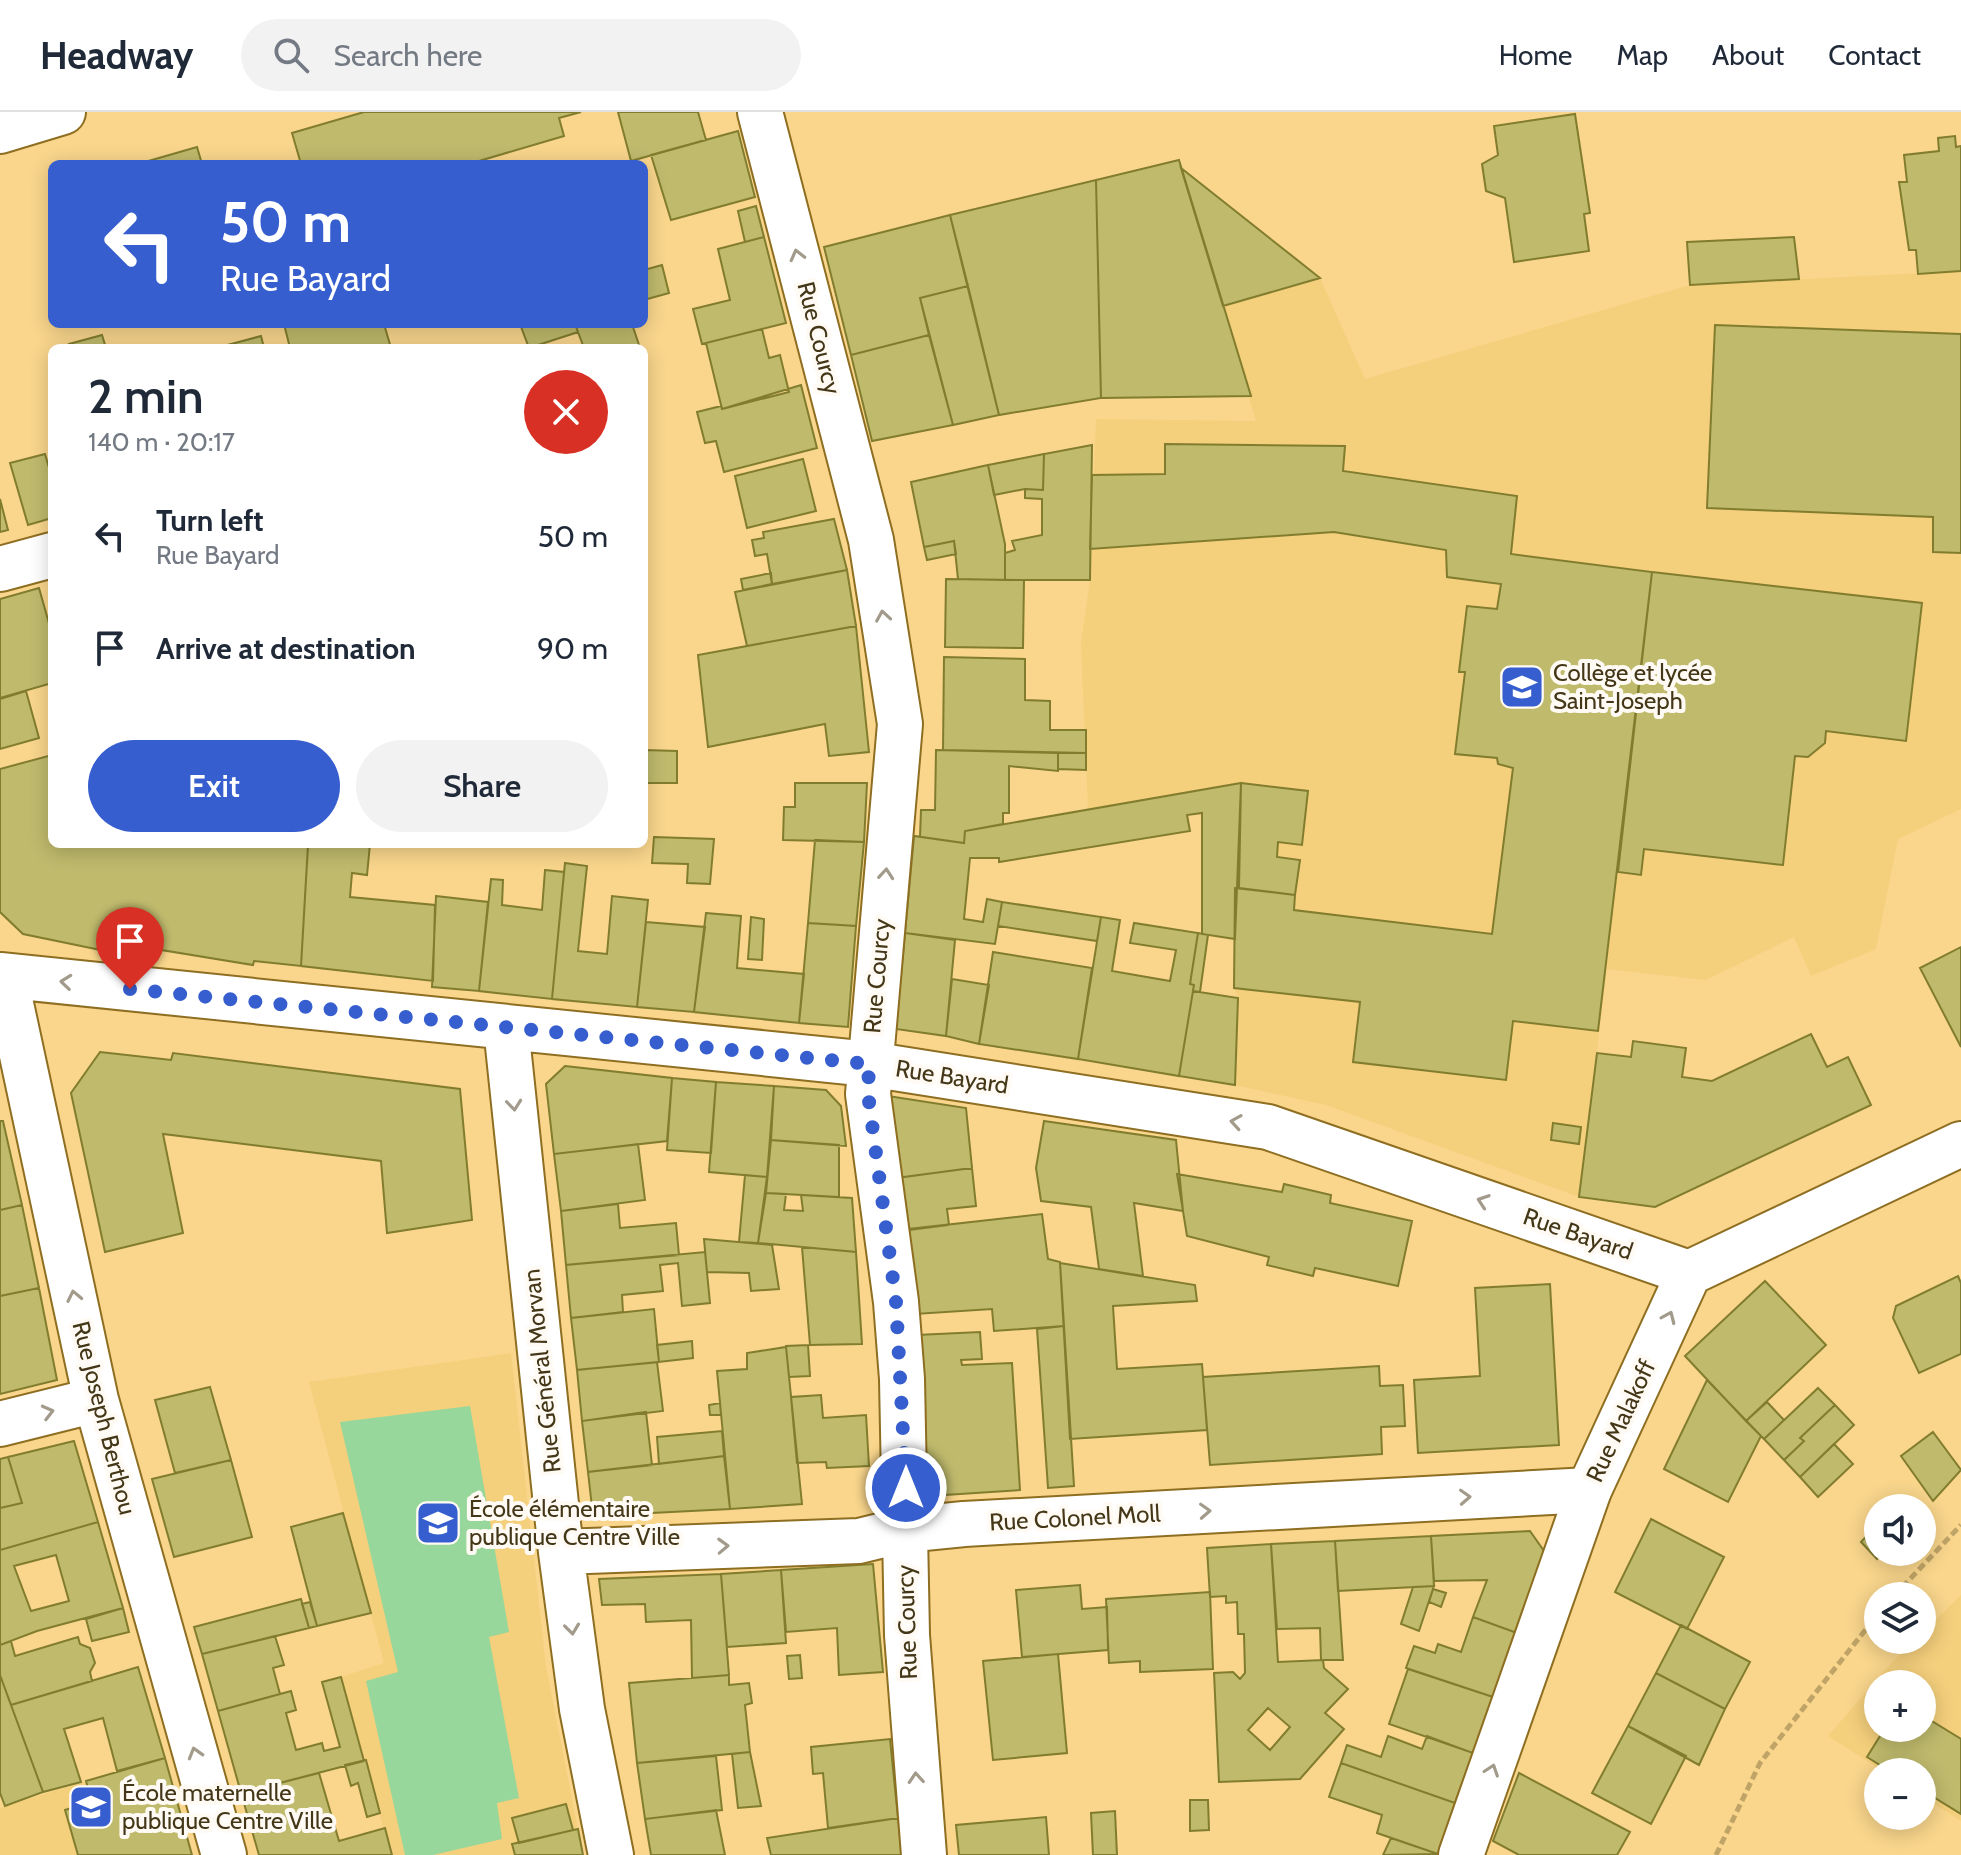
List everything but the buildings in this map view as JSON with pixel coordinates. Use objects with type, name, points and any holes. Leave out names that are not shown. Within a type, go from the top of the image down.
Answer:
[{"type":"street","points":[[0,131],[63,112]]},
{"type":"street","name":"Rue Courcy","points":[[760,112],[871,540],[900,724],[868,1094],[896,1302],[902,1379],[906,1445],[904,1530],[908,1666],[924,1855]]},
{"type":"street","points":[[0,569],[48,556]]},
{"type":"street","name":"Rue Bayard","points":[[2,975],[869,1064],[1268,1127],[1689,1273]]},
{"type":"street","name":"Rue Joseph Berthou","points":[[2,975],[96,1400],[224,1855]]},
{"type":"street","name":"Rue Général Morvan","points":[[506,1027],[561,1552],[582,1709],[611,1855]]},
{"type":"street","points":[[1689,1273],[1961,1144]]},
{"type":"street","name":"Rue Malakoff","points":[[1461,1855],[1589,1490],[1689,1273]]},
{"type":"street","points":[[0,1424],[96,1400]]},
{"type":"street","name":"Rue Colonel Moll","points":[[561,1552],[859,1541],[904,1530],[1589,1490]]},
{"type":"path","points":[[1907,1582],[1961,1525]]},
{"type":"path","points":[[1716,1855],[1760,1763],[1864,1632]]},
{"type":"shaded area","name":"Collège et lycée Saint-Joseph","points":[[1181,168],[1320,278],[1365,379],[1690,285],[1961,271],[1961,809],[1898,839],[1876,949],[1811,976],[1794,937],[1706,980],[1607,969],[1579,1197],[1326,1105],[1235,1085],[1238,998],[1234,988],[1235,888],[1239,888],[1241,784],[1088,810],[1081,643],[1090,580],[1096,419],[1256,421]]},
{"type":"shaded area","name":"École élémentaire publique Centre Ville","points":[[511,1353],[546,1667],[583,1855],[391,1855],[341,1677],[384,1663],[309,1382]]},
{"type":"shaded area","points":[[1961,1595],[1961,1821],[1936,1805],[1936,1758],[1864,1759],[1828,1736],[1864,1695],[1864,1742],[1936,1742],[1936,1670],[1885,1670],[1900,1654],[1936,1654],[1936,1619]]},
{"type":"shaded area","name":"École maternelle publique Centre Ville","points":[[165,1758],[192,1855],[0,1855],[0,1809],[5,1806]]},
{"type":"green space","points":[[470,1406],[509,1632],[489,1637],[519,1798],[497,1803],[502,1839],[433,1855],[405,1855],[366,1681],[398,1672],[340,1422]]},
{"type":"place","name":"Collège et lycée Saint-Joseph","points":[[1522,687]]},
{"type":"place","name":"École élémentaire publique Centre Ville","points":[[438,1523]]},
{"type":"place","name":"École maternelle publique Centre Ville","points":[[91,1807]]},
{"type":"route","points":[[130,989],[869,1064],[868,1094],[896,1302],[906,1488]]}]
